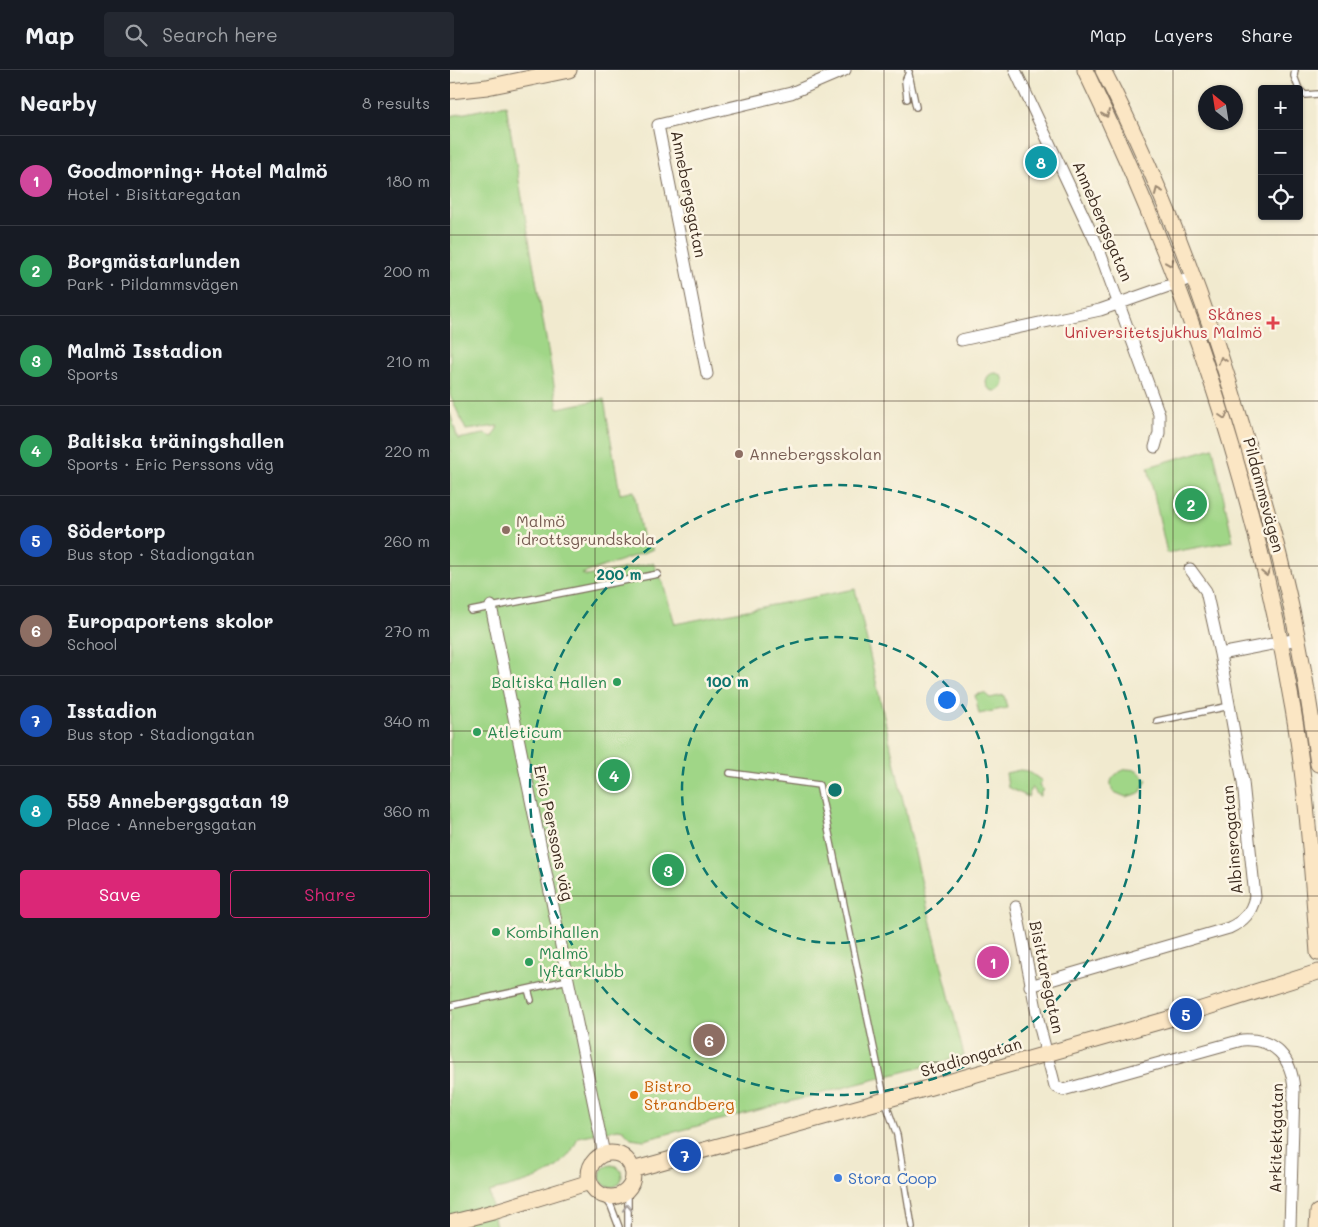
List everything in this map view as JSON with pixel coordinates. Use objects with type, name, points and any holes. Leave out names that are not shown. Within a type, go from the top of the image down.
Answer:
[{"type":"main road","points":[[450,92],[522,75],[569,70]]},
{"type":"main road","name":"Pildammsvägen","points":[[1085,70],[1140,191],[1178,283],[1237,457],[1281,642],[1306,803],[1318,953]]},
{"type":"main road","name":"Pildammsvägen","points":[[1103,70],[1136,140],[1194,277],[1264,500],[1298,639],[1318,764]]},
{"type":"main road","name":"Stadiongatan","points":[[632,1170],[1186,1014],[1318,972]]},
{"type":"main road","points":[[604,1154],[618,1154],[624,1158],[632,1170],[632,1180],[628,1189],[616,1196],[603,1196],[590,1182],[589,1176],[593,1163],[604,1154]]},
{"type":"main road","points":[[450,1223],[493,1212],[590,1182]]},
{"type":"main road","points":[[1317,1227],[1318,1212]]},
{"type":"street","name":"Annebergsgatan","points":[[707,374],[658,125],[791,93],[845,70]]},
{"type":"street","name":"Annebergsgatan","points":[[1015,70],[1085,217],[1120,304],[1159,414],[1159,433],[1155,447]]},
{"type":"street","points":[[960,340],[1120,304],[1194,277]]},
{"type":"street","name":"Albinsrogatan","points":[[1030,986],[1230,928],[1249,915],[1255,897],[1255,890],[1244,782],[1206,591],[1190,569]]},
{"type":"street","name":"Eric Perssons väg","points":[[491,606],[604,1154]]},
{"type":"street","points":[[1220,654],[1298,639]]},
{"type":"street","name":"Bisittaregatan","points":[[1016,907],[1030,986],[1047,1054]]},
{"type":"street","name":"Arkitektgatan","points":[[1047,1054],[1055,1086],[1063,1090],[1242,1040],[1260,1041],[1279,1049],[1290,1066],[1294,1083],[1290,1227]]},
{"type":"lane","points":[[1295,70],[1294,76],[1297,85]]},
{"type":"lane","points":[[907,99],[905,81],[909,71]]},
{"type":"lane","points":[[909,71],[916,107]]},
{"type":"lane","points":[[1303,92],[1306,95],[1318,94]]},
{"type":"lane","points":[[471,610],[658,574]]},
{"type":"lane","points":[[1157,721],[1230,706]]},
{"type":"lane","points":[[730,773],[819,785],[885,1100],[896,1135],[912,1227]]},
{"type":"lane","points":[[450,1006],[568,980]]},
{"type":"lane","points":[[528,989],[531,1000]]},
{"type":"lane","points":[[628,1189],[628,1227]]},
{"type":"lane","points":[[603,1196],[611,1206],[619,1227]]},
{"type":"green space","points":[[506,105],[558,408],[604,399],[620,494],[634,491],[642,536],[654,549],[582,574],[587,576],[653,563],[663,583],[675,624],[855,589],[929,915],[964,1056],[644,1140],[631,1138],[623,1130],[618,1129],[578,1137],[572,1150],[563,1161],[542,1176],[489,1192],[496,1227],[450,1227],[450,413],[458,439],[484,434],[493,437],[498,426],[466,430],[450,395],[450,116]]},
{"type":"green space","points":[[991,373],[999,373],[1004,378],[1002,389],[991,391],[986,386],[986,378]]},
{"type":"green space","points":[[1213,448],[1233,541],[1167,553],[1148,467]]},
{"type":"green space","points":[[984,693],[990,698],[1004,695],[1007,708],[979,714],[975,695]]},
{"type":"green space","points":[[1127,769],[1137,770],[1147,780],[1140,793],[1126,797],[1114,792],[1111,784],[1116,774]]},
{"type":"green space","points":[[1020,770],[1028,771],[1042,781],[1039,786],[1043,789],[1039,797],[1032,787],[1028,797],[1008,787],[1006,773]]},
{"type":"green space","points":[[611,1165],[619,1168],[622,1176],[619,1184],[611,1187],[603,1184],[600,1176],[603,1168]]},
{"type":"place","name":"559 Annebergsgatan 19","points":[[1041,162]]},
{"type":"place","name":"Skånes Universitetsjukhus Malmö","points":[[1273,323]]},
{"type":"place","name":"Annebergsskolan","points":[[739,454]]},
{"type":"place","name":"Borgmästarlunden","points":[[1191,504]]},
{"type":"place","name":"Malmö idrottsgrundskola","points":[[506,530]]},
{"type":"place","name":"Baltiska Hallen","points":[[617,682]]},
{"type":"place","name":"Atleticum","points":[[477,732]]},
{"type":"place","name":"Baltiska träningshallen","points":[[614,775]]},
{"type":"place","name":"Malmö Isstadion","points":[[668,870]]},
{"type":"place","name":"Kombihallen","points":[[496,932]]},
{"type":"place","name":"Malmö lyftarklubb","points":[[529,962]]},
{"type":"place","name":"Goodmorning+ Hotel Malmö","points":[[993,962]]},
{"type":"place","name":"Södertorp","points":[[1186,1014]]},
{"type":"place","name":"Europaportens skolor","points":[[709,1040]]},
{"type":"place","name":"Bistro Strandberg","points":[[634,1095]]},
{"type":"place","name":"Isstadion","points":[[685,1155]]},
{"type":"place","name":"Stora Coop","points":[[838,1178]]}]
